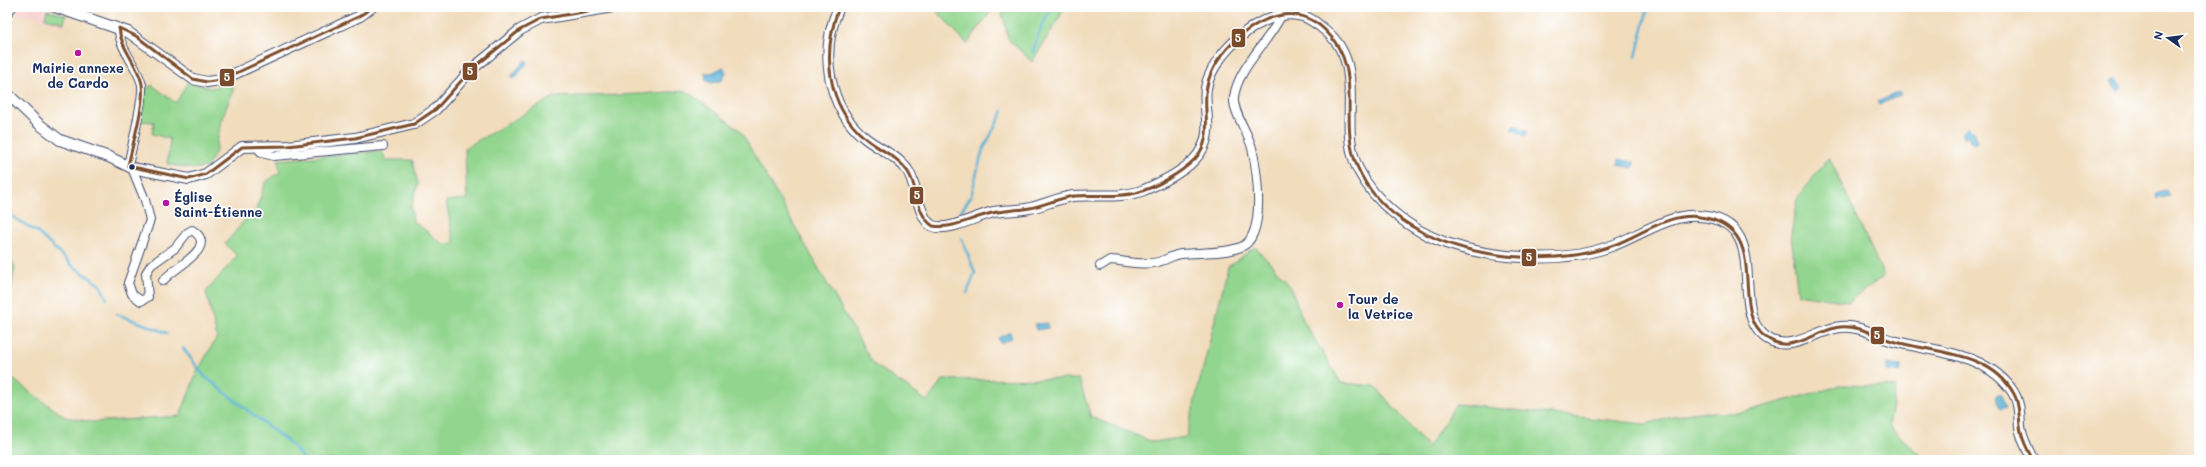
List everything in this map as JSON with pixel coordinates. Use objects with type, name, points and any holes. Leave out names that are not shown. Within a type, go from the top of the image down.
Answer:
[{"type":"street","points":[[7,12],[11,7]]},
{"type":"street","points":[[55,7],[119,28],[136,36],[193,79],[207,82],[221,80],[360,16],[372,7]]},
{"type":"street","points":[[7,93],[39,124],[60,140],[109,157],[130,167],[189,179],[198,178],[206,174],[242,147],[288,146],[355,138],[414,124],[436,109],[471,70],[520,30],[541,19],[613,7]]},
{"type":"street","points":[[839,7],[830,37],[828,68],[835,99],[847,120],[864,137],[899,161],[910,173],[924,217],[930,226],[952,226],[989,213],[1027,209],[1069,196],[1123,196],[1143,190],[1190,165],[1201,152],[1208,134],[1205,91],[1211,72],[1224,53],[1240,38],[1273,16],[1282,14],[1299,15],[1313,21],[1332,34],[1342,50],[1350,73],[1351,145],[1358,168],[1374,193],[1398,216],[1413,227],[1451,244],[1486,252],[1549,258],[1586,254],[1682,216],[1701,216],[1720,220],[1731,228],[1743,244],[1746,257],[1750,314],[1759,332],[1773,341],[1789,344],[1825,331],[1842,327],[1859,329],[1890,340],[1949,352],[1976,362],[1994,372],[2016,395],[2021,430],[2026,447],[2033,460]]},
{"type":"street","points":[[1100,266],[1110,260],[1142,264],[1158,262],[1178,254],[1222,251],[1242,247],[1251,239],[1257,228],[1258,185],[1252,150],[1247,132],[1234,109],[1234,97],[1244,72],[1258,50],[1276,27],[1282,14]]},
{"type":"street","points":[[119,28],[118,36],[138,74],[142,87],[130,167],[145,200],[150,224],[135,260],[128,283],[132,294],[138,300],[145,300],[149,295],[146,285],[146,273],[151,265],[175,248],[187,232],[192,230],[198,233],[201,240],[198,252],[190,260],[178,266],[166,275],[163,281]]},
{"type":"street","points":[[256,146],[262,153],[274,156],[383,146]]},
{"type":"shaded area","points":[[17,7],[37,7],[67,16],[64,26],[33,16],[17,15]]},
{"type":"green space","points":[[933,7],[994,7],[967,44]]},
{"type":"green space","points":[[1001,7],[1060,7],[1062,13],[1032,62],[1008,39]]},
{"type":"green space","points":[[47,10],[66,15],[64,23],[45,18]]},
{"type":"green space","points":[[188,82],[211,88],[225,84],[234,88],[221,121],[215,154],[207,167],[193,169],[167,164],[170,139],[152,134],[154,122],[139,121],[144,90],[152,85],[176,103]]},
{"type":"green space","points":[[686,91],[740,130],[873,364],[927,401],[943,380],[1079,379],[1091,417],[1153,442],[1186,437],[1228,267],[1255,247],[1290,285],[1303,320],[1341,383],[1375,386],[1428,447],[1456,404],[1645,424],[1694,412],[1740,413],[1843,385],[1896,387],[1889,426],[1925,460],[7,460],[7,375],[65,417],[93,422],[180,416],[197,372],[217,337],[206,292],[237,256],[225,244],[248,216],[255,221],[260,215],[256,209],[266,182],[280,172],[278,160],[382,151],[386,160],[412,160],[418,184],[411,207],[413,221],[443,244],[454,243],[446,201],[467,199],[465,148],[554,97]]},
{"type":"green space","points":[[1829,157],[1884,276],[1848,302],[1798,294],[1791,235],[1797,199]]},
{"type":"green space","points":[[7,254],[15,266],[7,314]]},
{"type":"water","points":[[525,60],[528,62],[514,79],[511,77]]},
{"type":"water","points":[[723,67],[726,72],[722,80],[712,83],[706,81],[705,73],[712,73]]},
{"type":"water","points":[[2116,79],[2123,88],[2119,92],[2111,82]]},
{"type":"water","points":[[1899,92],[1901,95],[1879,105],[1877,102]]},
{"type":"water","points":[[1514,124],[1528,131],[1525,136],[1512,129]]},
{"type":"water","points":[[1967,127],[1971,131],[1974,131],[1978,142],[1976,144],[1970,141],[1968,135],[1964,138],[1962,136],[1962,132]]},
{"type":"water","points":[[1619,159],[1634,162],[1633,168],[1618,165]]},
{"type":"water","points":[[2167,190],[2169,196],[2157,199],[2156,194]]},
{"type":"water","points":[[1048,323],[1048,328],[1036,330],[1035,324]]},
{"type":"water","points":[[1010,332],[1012,338],[1000,343],[998,338]]},
{"type":"water","points":[[1887,364],[1901,366],[1900,372],[1887,371]]},
{"type":"water","points":[[1998,394],[2001,395],[2006,407],[2000,409],[1995,396]]},
{"type":"waterway","points":[[1033,52],[1041,27],[1052,7]]},
{"type":"waterway","points":[[1636,57],[1648,7]]},
{"type":"waterway","points":[[960,213],[971,196],[982,152],[1003,111]]},
{"type":"waterway","points":[[7,213],[37,232],[73,266],[100,285],[107,299]]},
{"type":"waterway","points":[[962,239],[975,273],[967,293]]},
{"type":"waterway","points":[[117,314],[167,333]]},
{"type":"waterway","points":[[183,348],[204,376],[292,445],[304,460]]},
{"type":"transit line","name":"5","points":[[372,7],[360,16],[221,80],[207,82],[193,79],[136,36],[119,28],[120,36],[137,70],[142,84],[142,102],[128,166],[189,179],[206,174],[242,147],[288,146],[355,138],[414,124],[436,109],[471,70],[520,30],[541,19],[613,7]]},
{"type":"transit line","name":"5","points":[[839,7],[830,42],[829,60],[835,94],[842,110],[852,125],[870,142],[894,157],[904,166],[914,186],[923,215],[933,226],[940,227],[959,224],[990,213],[1030,208],[1074,196],[1120,195],[1136,193],[1167,179],[1189,165],[1201,151],[1206,136],[1206,93],[1209,80],[1214,67],[1232,43],[1256,25],[1269,19],[1282,15],[1304,17],[1310,19],[1324,29],[1337,45],[1344,61],[1348,78],[1349,130],[1352,148],[1357,166],[1366,184],[1379,200],[1394,214],[1410,225],[1428,235],[1466,249],[1485,253],[1534,258],[1567,256],[1599,250],[1624,241],[1656,225],[1677,218],[1689,216],[1700,217],[1724,225],[1738,238],[1744,255],[1751,314],[1759,330],[1774,342],[1791,344],[1807,339],[1824,331],[1847,327],[1867,331],[1892,341],[1976,361],[1991,369],[2004,380],[2014,394],[2018,403],[2022,436],[2033,460]]},
{"type":"place","name":"Mairie annexe de Cardo","points":[[78,53]]},
{"type":"place","name":"Église Saint-Étienne","points":[[166,203]]},
{"type":"place","name":"Tour de la Vetrice","points":[[1340,305]]}]
